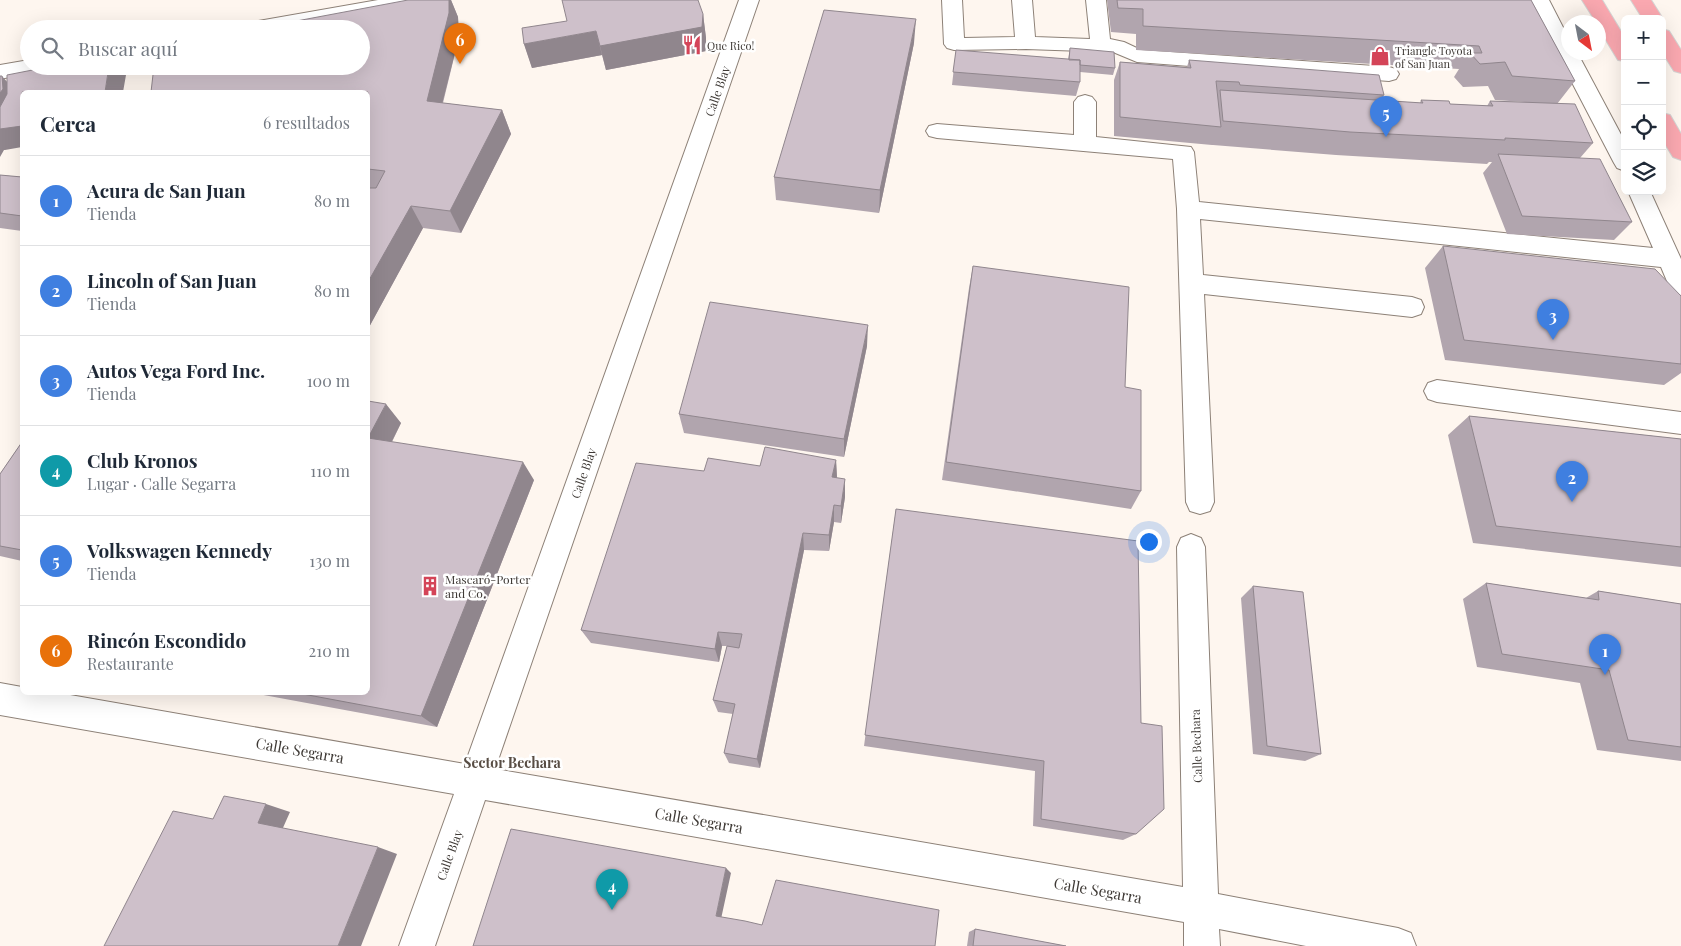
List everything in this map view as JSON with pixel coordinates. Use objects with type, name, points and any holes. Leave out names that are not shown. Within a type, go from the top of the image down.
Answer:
[{"type":"highway","points":[[1592,0],[1621,48]]},
{"type":"highway","points":[[1641,0],[1650,15]]},
{"type":"highway","points":[[1666,42],[1681,66]]},
{"type":"highway","points":[[1666,127],[1681,152]]},
{"type":"street","points":[[298,20],[412,0]]},
{"type":"street","name":"Calle Blay","points":[[417,946],[749,0]]},
{"type":"street","points":[[952,0],[954,44],[1026,43],[1117,46],[1137,56],[1323,66],[1389,74]]},
{"type":"street","points":[[1022,0],[1026,43]]},
{"type":"street","points":[[1096,0],[1101,46]]},
{"type":"street","points":[[1539,0],[1621,155]]},
{"type":"street","points":[[0,72],[20,68]]},
{"type":"street","points":[[1085,102],[1085,144]]},
{"type":"street","points":[[937,131],[1183,152],[1188,208],[1200,502]]},
{"type":"street","points":[[1641,195],[1681,286]]},
{"type":"street","points":[[1188,208],[1669,259]]},
{"type":"street","points":[[1191,283],[1412,307]]},
{"type":"street","points":[[1437,391],[1681,423]]},
{"type":"street","name":"Calle Bechara","points":[[1191,546],[1202,946]]},
{"type":"street","name":"Calle Segarra","points":[[0,699],[476,780],[1201,908],[1398,946]]},
{"type":"building","points":[[408,0],[449,0],[449,13],[427,101],[502,110],[450,211],[411,206],[370,278],[370,188],[376,188],[385,171],[370,169],[370,90],[151,90],[153,75],[370,75],[370,20],[302,20]]},
{"type":"building","points":[[562,0],[698,0],[703,14],[702,27],[600,46],[596,31],[524,44],[522,28],[567,21]]},
{"type":"building","points":[[1117,0],[1531,0],[1561,55],[1561,60],[1564,60],[1575,81],[1512,76],[1505,62],[1480,64],[1470,53],[1482,53],[1479,46],[1143,26],[1143,9],[1118,8]]},
{"type":"building","points":[[824,10],[916,19],[880,190],[774,177]]},
{"type":"building","points":[[1070,48],[1114,52],[1115,68],[1080,65],[1080,60],[1069,60]]},
{"type":"building","points":[[956,50],[1080,60],[1080,82],[953,72]]},
{"type":"building","points":[[1189,60],[1379,75],[1384,95],[1240,85],[1239,82],[1216,81],[1221,127],[1120,117],[1120,62],[1191,68]]},
{"type":"building","points":[[20,72],[20,75],[108,75],[105,90],[20,90],[20,126],[0,129],[0,107],[7,94],[7,75]]},
{"type":"building","points":[[0,76],[2,76],[3,89],[0,93]]},
{"type":"building","points":[[1220,90],[1423,103],[1421,100],[1449,101],[1450,104],[1493,106],[1490,101],[1575,104],[1593,143],[1350,132],[1223,121]]},
{"type":"building","points":[[1498,154],[1600,159],[1632,222],[1522,216]]},
{"type":"building","points":[[0,175],[20,177],[20,216],[0,213]]},
{"type":"building","points":[[1443,246],[1655,269],[1681,296],[1681,364],[1464,340]]},
{"type":"building","points":[[973,266],[1129,287],[1125,387],[1141,390],[1141,491],[946,462]]},
{"type":"building","points":[[710,302],[868,325],[844,439],[679,414]]},
{"type":"building","points":[[370,401],[386,404],[370,434]]},
{"type":"building","points":[[1469,416],[1681,439],[1681,547],[1496,526]]},
{"type":"building","name":"Mascaró-Porter and Co.","points":[[370,438],[523,462],[421,716],[308,695],[370,695]]},
{"type":"building","points":[[20,445],[20,550],[0,546],[0,474]]},
{"type":"building","points":[[765,447],[836,460],[832,477],[845,479],[841,506],[834,505],[829,535],[803,533],[757,759],[724,753],[735,704],[713,700],[727,646],[739,648],[742,634],[718,632],[715,649],[581,630],[636,463],[704,471],[708,458],[760,466]]},
{"type":"building","points":[[896,509],[1138,541],[1141,723],[1162,726],[1164,809],[1136,834],[1041,819],[1044,761],[865,735]]},
{"type":"building","points":[[1486,583],[1599,600],[1598,591],[1681,604],[1681,747],[1628,740],[1609,670],[1502,654]]},
{"type":"building","points":[[1253,586],[1303,592],[1321,754],[1267,746]]},
{"type":"building","points":[[224,796],[266,804],[258,823],[378,847],[338,946],[104,946],[173,811],[213,819]]},
{"type":"building","points":[[511,829],[726,868],[716,916],[762,925],[776,880],[939,910],[935,946],[473,946]]},
{"type":"building","points":[[975,929],[1066,946],[973,946]]},
{"type":"place","name":"Que Rico!","points":[[692,45]]},
{"type":"place","name":"Triangle Toyota of San Juan","points":[[1380,56]]},
{"type":"place","name":"Rincón Escondido","points":[[460,64]]},
{"type":"place","name":"Volkswagen Kennedy","points":[[1386,137]]},
{"type":"place","name":"Autos Vega Ford Inc.","points":[[1553,340]]},
{"type":"place","name":"Lincoln of San Juan","points":[[1572,502]]},
{"type":"place","name":"Mascaró-Porter and Co.","points":[[430,586]]},
{"type":"place","name":"Acura de San Juan","points":[[1605,675]]},
{"type":"place","name":"Club Kronos","points":[[612,910]]},
{"type":"district","name":"Sector Bechara","points":[[512,762]]}]
